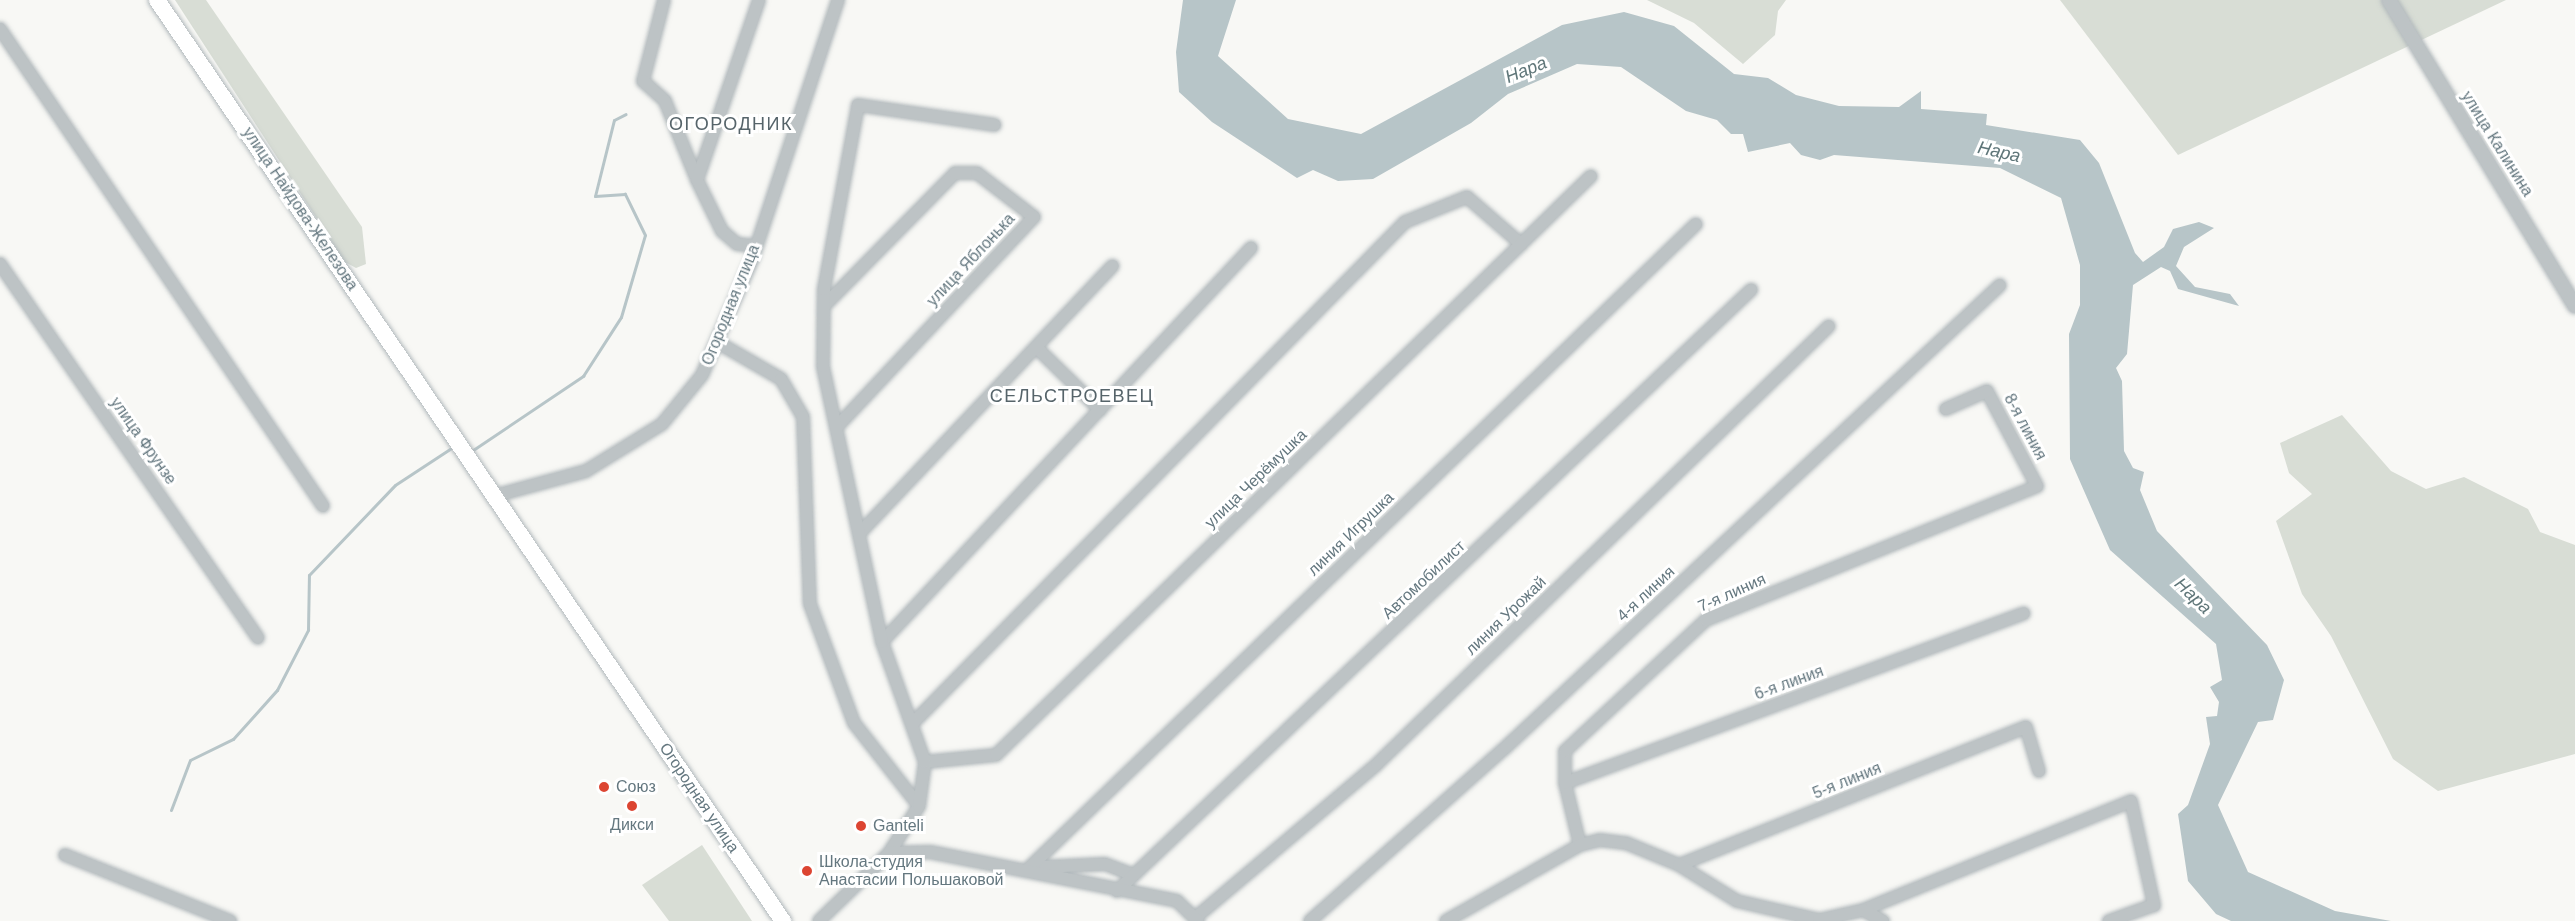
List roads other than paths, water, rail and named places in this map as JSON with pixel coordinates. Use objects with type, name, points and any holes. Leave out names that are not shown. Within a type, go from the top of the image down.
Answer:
[{"type":"main road","name":"улица Найдова-Железова","points":[[157,0],[439,421]]},
{"type":"main road","name":"Огородная улица","points":[[439,421],[495,496],[783,921]]},
{"type":"street","points":[[664,0],[643,81],[665,101],[697,180],[722,231],[736,244],[756,246]]},
{"type":"street","points":[[697,180],[759,0]]},
{"type":"street","name":"Огородная улица","points":[[495,496],[586,471],[662,424],[702,375],[756,246],[838,0]]},
{"type":"street","name":"улица Калинина","points":[[2389,0],[2575,306]]},
{"type":"street","points":[[0,29],[323,506]]},
{"type":"street","points":[[819,921],[890,853],[919,806],[925,762],[882,642],[823,366],[824,306],[858,105],[995,125]]},
{"type":"street","name":"улица Яблонька","points":[[824,306],[955,173],[977,173],[1034,217],[837,427]]},
{"type":"street","name":"улица Черёмушка","points":[[925,762],[996,755],[1591,176]]},
{"type":"street","points":[[912,724],[1405,222],[1467,197],[1521,244]]},
{"type":"street","name":"линия Игрушка","points":[[1029,867],[1696,224]]},
{"type":"street","points":[[882,642],[1251,249]]},
{"type":"street","name":"улица Фрунзе","points":[[0,264],[258,638]]},
{"type":"street","points":[[860,534],[1112,266]]},
{"type":"street","name":"4-я линия","points":[[1311,921],[1506,747],[2000,285]]},
{"type":"street","name":"Автомобилист","points":[[1117,891],[1751,290]]},
{"type":"street","name":"линия Урожай","points":[[1196,920],[1377,764],[1829,326]]},
{"type":"street","points":[[717,342],[781,379],[803,417],[810,604],[854,723],[919,806]]},
{"type":"street","points":[[1036,347],[1100,410]]},
{"type":"street","name":"8-я линия","points":[[1946,409],[1987,391],[2037,486]]},
{"type":"street","name":"7-я линия","points":[[1580,844],[1564,783],[1565,751],[1706,620],[2037,486]]},
{"type":"street","name":"6-я линия","points":[[1564,783],[2024,614]]},
{"type":"street","name":"5-я линия","points":[[1679,865],[2026,727],[2040,771]]},
{"type":"street","points":[[1446,921],[1580,844],[1626,843],[1679,865],[1737,901],[1819,920],[1863,910],[2131,801],[2154,905],[2109,921]]},
{"type":"street","points":[[890,853],[930,852],[1029,867],[1117,891],[1177,901],[1196,920]]},
{"type":"street","points":[[65,855],[230,921]]},
{"type":"street","points":[[1029,867],[1105,864],[1134,875]]},
{"type":"street","points":[[1863,910],[1883,921]]},
{"type":"water","name":"Нара","points":[[1183,0],[1236,0],[1218,56],[1288,119],[1361,134],[1562,25],[1624,12],[1674,26],[1734,74],[1768,78],[1796,95],[1839,106],[1899,107],[1921,91],[1921,109],[1987,114],[1986,125],[2080,140],[2099,163],[2135,253],[2143,262],[2164,247],[2173,229],[2199,222],[2214,228],[2184,247],[2176,266],[2195,287],[2230,294],[2239,306],[2178,289],[2170,271],[2161,267],[2133,285],[2127,354],[2116,368],[2122,381],[2124,451],[2133,468],[2144,472],[2140,490],[2157,531],[2267,645],[2284,680],[2273,720],[2258,722],[2218,805],[2248,872],[2335,911],[2391,921],[2231,921],[2216,914],[2188,881],[2178,814],[2188,805],[2210,744],[2206,717],[2217,716],[2219,702],[2210,687],[2222,680],[2216,644],[2110,550],[2070,459],[2069,334],[2080,305],[2080,265],[2061,198],[2000,168],[1834,155],[1820,160],[1801,155],[1790,143],[1748,152],[1743,134],[1731,134],[1717,120],[1686,111],[1621,67],[1577,64],[1508,94],[1471,123],[1373,179],[1338,181],[1313,170],[1297,178],[1212,122],[1179,92],[1176,52]]},
{"type":"waterway","points":[[473,450],[583,376],[621,317],[645,235],[625,194],[595,196],[614,120],[626,114]]},
{"type":"waterway","points":[[171,810],[190,760],[233,739],[277,690],[308,630],[309,575],[395,485],[450,449]]},
{"type":"place","name":"Союз","points":[[604,787]]},
{"type":"place","name":"Дикси","points":[[632,806]]},
{"type":"place","name":"Ganteli","points":[[861,826]]},
{"type":"place","name":"Школа-студия Анастасии Польшаковой","points":[[807,871]]},
{"type":"district","name":"ОГОРОДНИК","points":[[731,124]]},
{"type":"district","name":"СЕЛЬСТРОЕВЕЦ","points":[[1072,396]]}]
